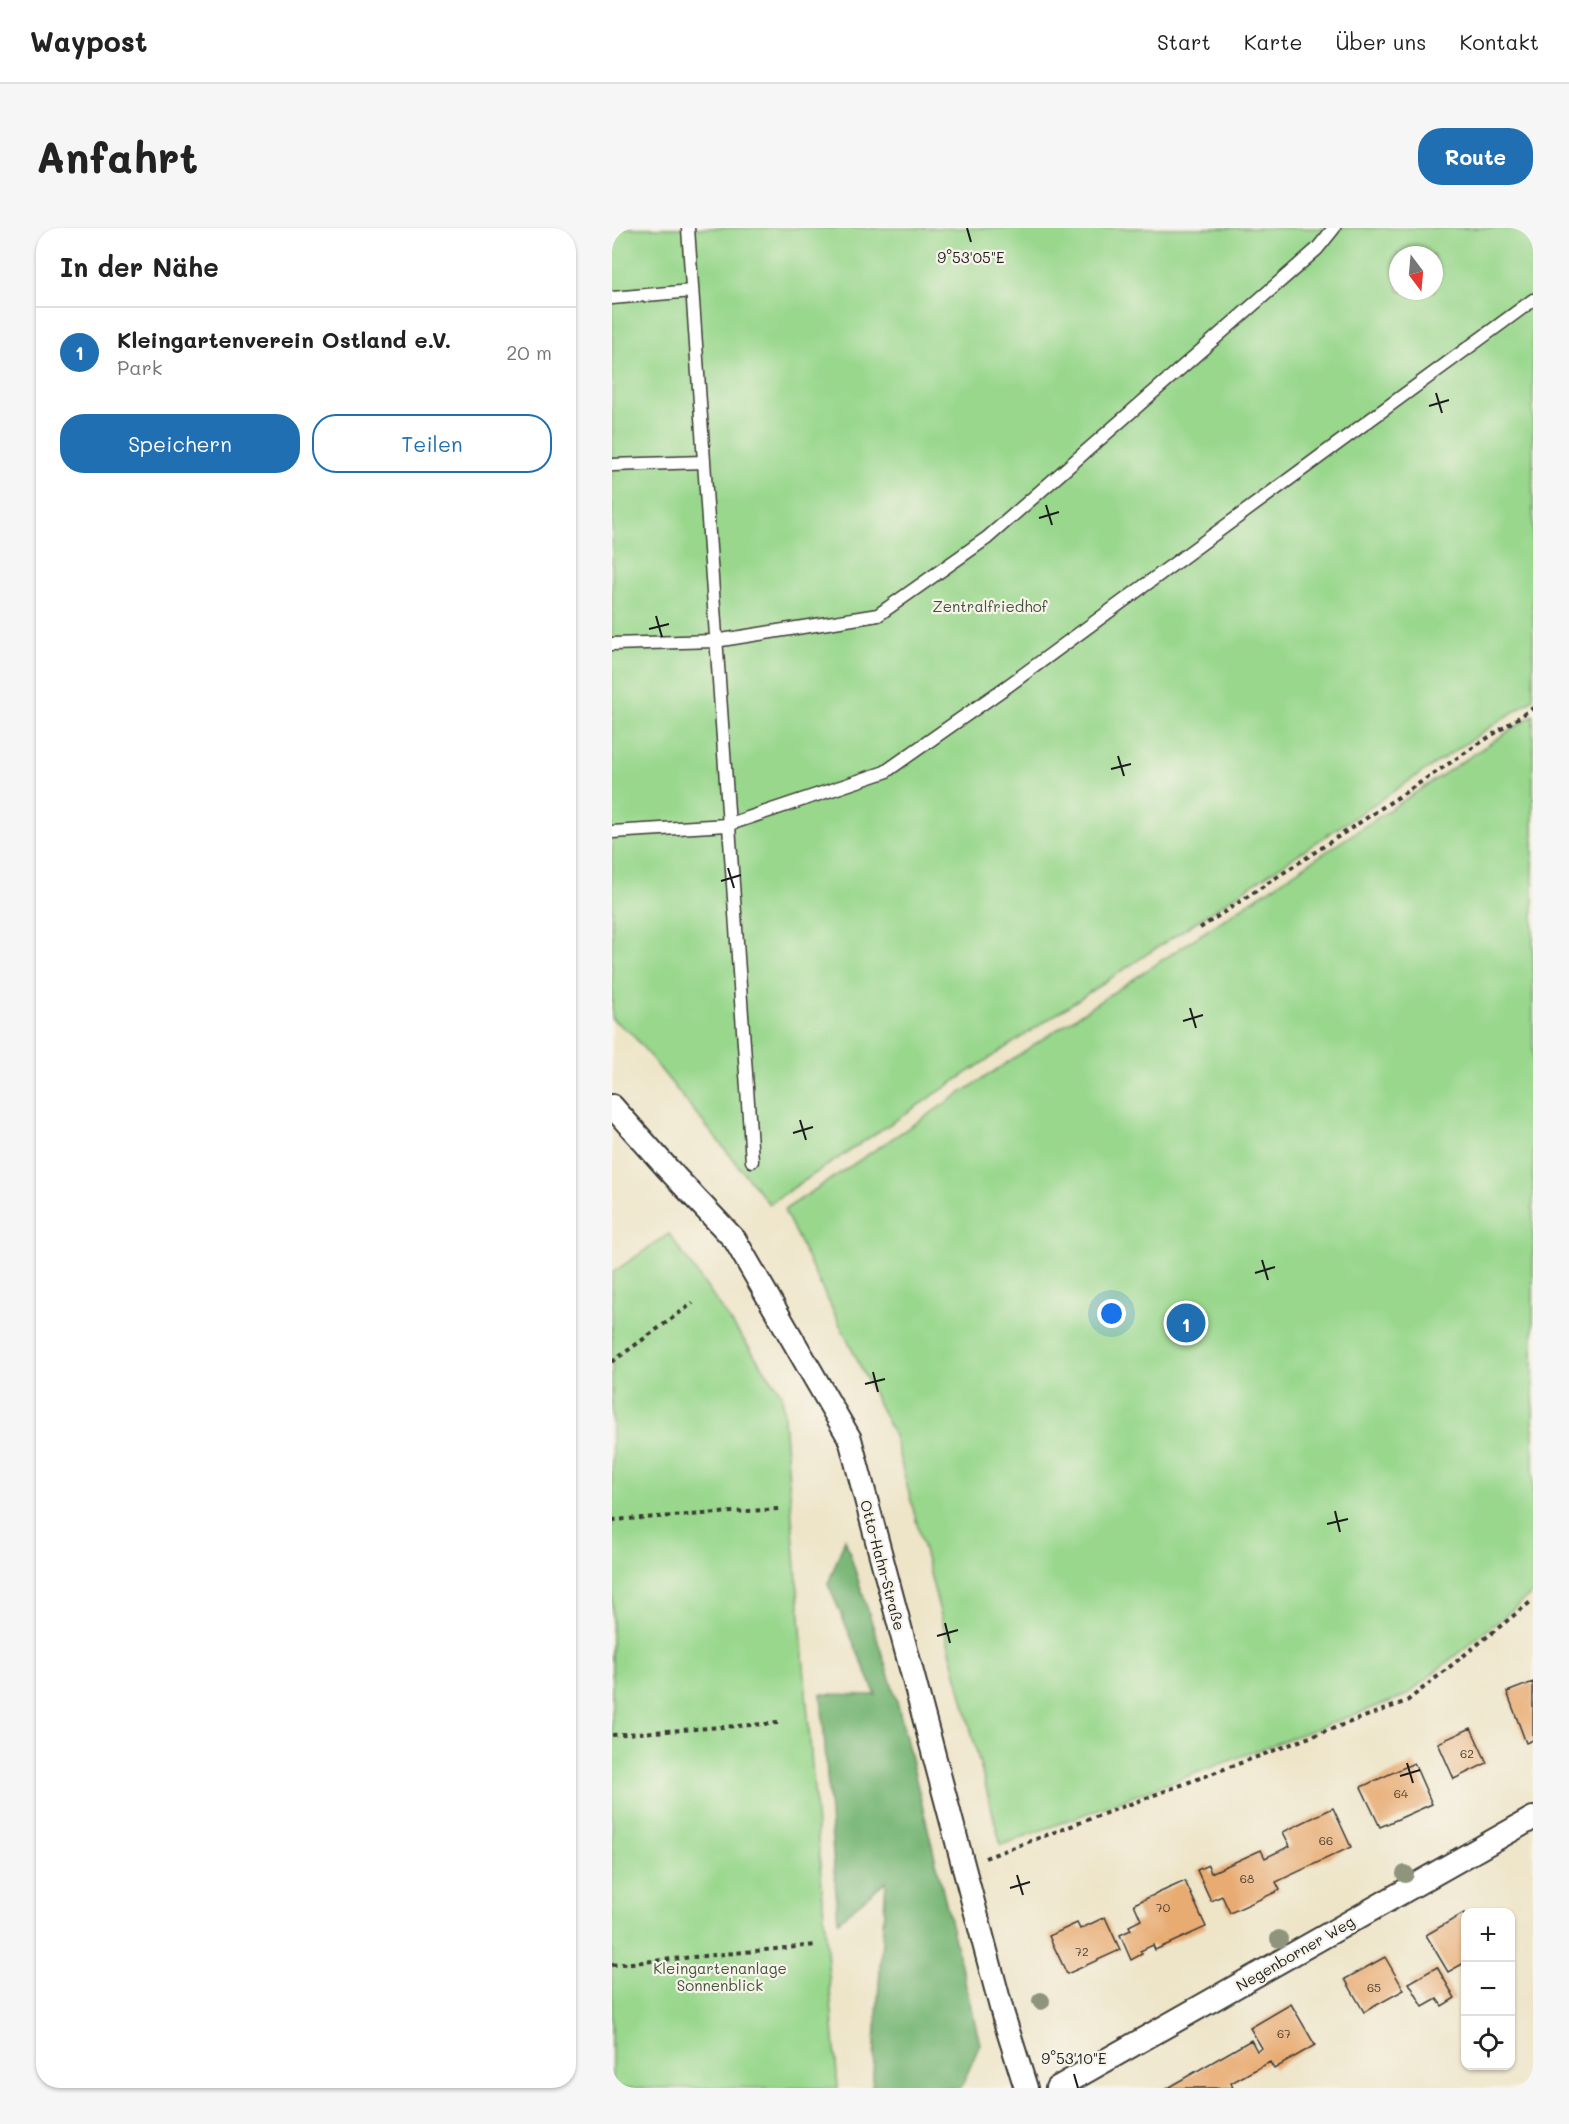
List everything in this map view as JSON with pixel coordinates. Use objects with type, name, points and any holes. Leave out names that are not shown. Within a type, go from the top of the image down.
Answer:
[{"type":"street","name":"Otto-Hahn-Straße","points":[[612,1106],[735,1240],[850,1439],[1003,2015],[1026,2088]]},
{"type":"street","name":"Negenborner Weg","points":[[1057,2088],[1533,1818]]},
{"type":"lane","points":[[688,228],[727,825],[752,1161]]},
{"type":"lane","points":[[612,644],[715,641],[878,615],[987,538],[1317,249],[1334,228]]},
{"type":"lane","points":[[612,298],[692,291]]},
{"type":"lane","points":[[612,832],[727,825],[885,772],[1009,686],[1533,300]]},
{"type":"lane","points":[[612,465],[704,462]]},
{"type":"path","points":[[1200,928],[1533,708]]},
{"type":"path","points":[[612,1362],[693,1303]]},
{"type":"path","points":[[612,1520],[779,1509]]},
{"type":"path","points":[[964,1866],[1407,1701],[1533,1600]]},
{"type":"path","points":[[612,1735],[778,1723]]},
{"type":"path","points":[[612,1965],[816,1945]]},
{"type":"green space","name":"Zentralfriedhof","points":[[612,228],[1533,228],[1533,699],[769,1204],[632,1034],[612,1019]]},
{"type":"green space","points":[[1533,715],[1533,1593],[1405,1696],[1001,1845],[894,1436],[784,1210]]},
{"type":"green space","name":"Kleingartenanlage Sonnenblick","points":[[669,1234],[782,1394],[838,2088],[612,2088],[612,1273]]},
{"type":"green space","points":[[845,1539],[897,1701],[980,2044],[961,2088],[872,2088],[886,1881],[838,1921],[821,1694],[876,1695],[828,1584]]},
{"type":"building","points":[[1533,1682],[1533,1740],[1526,1743],[1507,1692]]},
{"type":"building","points":[[1471,1728],[1487,1763],[1454,1779],[1438,1743]]},
{"type":"building","points":[[1414,1763],[1432,1804],[1380,1827],[1361,1787]]},
{"type":"building","points":[[1333,1808],[1351,1847],[1276,1882],[1280,1890],[1230,1913],[1222,1896],[1211,1901],[1197,1870],[1208,1865],[1211,1873],[1261,1850],[1265,1858],[1290,1846],[1283,1832]]},
{"type":"building","points":[[1185,1881],[1206,1927],[1155,1950],[1153,1945],[1140,1951],[1142,1954],[1131,1960],[1120,1935],[1131,1930],[1129,1926],[1141,1920],[1134,1904]]},
{"type":"building","points":[[1461,1915],[1461,1965],[1448,1972],[1426,1935]]},
{"type":"building","points":[[1105,1917],[1120,1950],[1067,1974],[1049,1936],[1077,1923],[1080,1929]]},
{"type":"building","points":[[1385,1957],[1404,1990],[1364,2012],[1345,1979]]},
{"type":"building","points":[[1437,1967],[1455,1998],[1442,2006],[1437,1999],[1423,2007],[1409,1983]]},
{"type":"building","points":[[1291,2004],[1315,2045],[1274,2069],[1270,2062],[1231,2083],[1233,2088],[1167,2088],[1251,2040],[1257,2051],[1262,2048],[1250,2028]]},
{"type":"place","name":"Kleingartenverein Ostland e.V.","points":[[1186,1323]]}]
